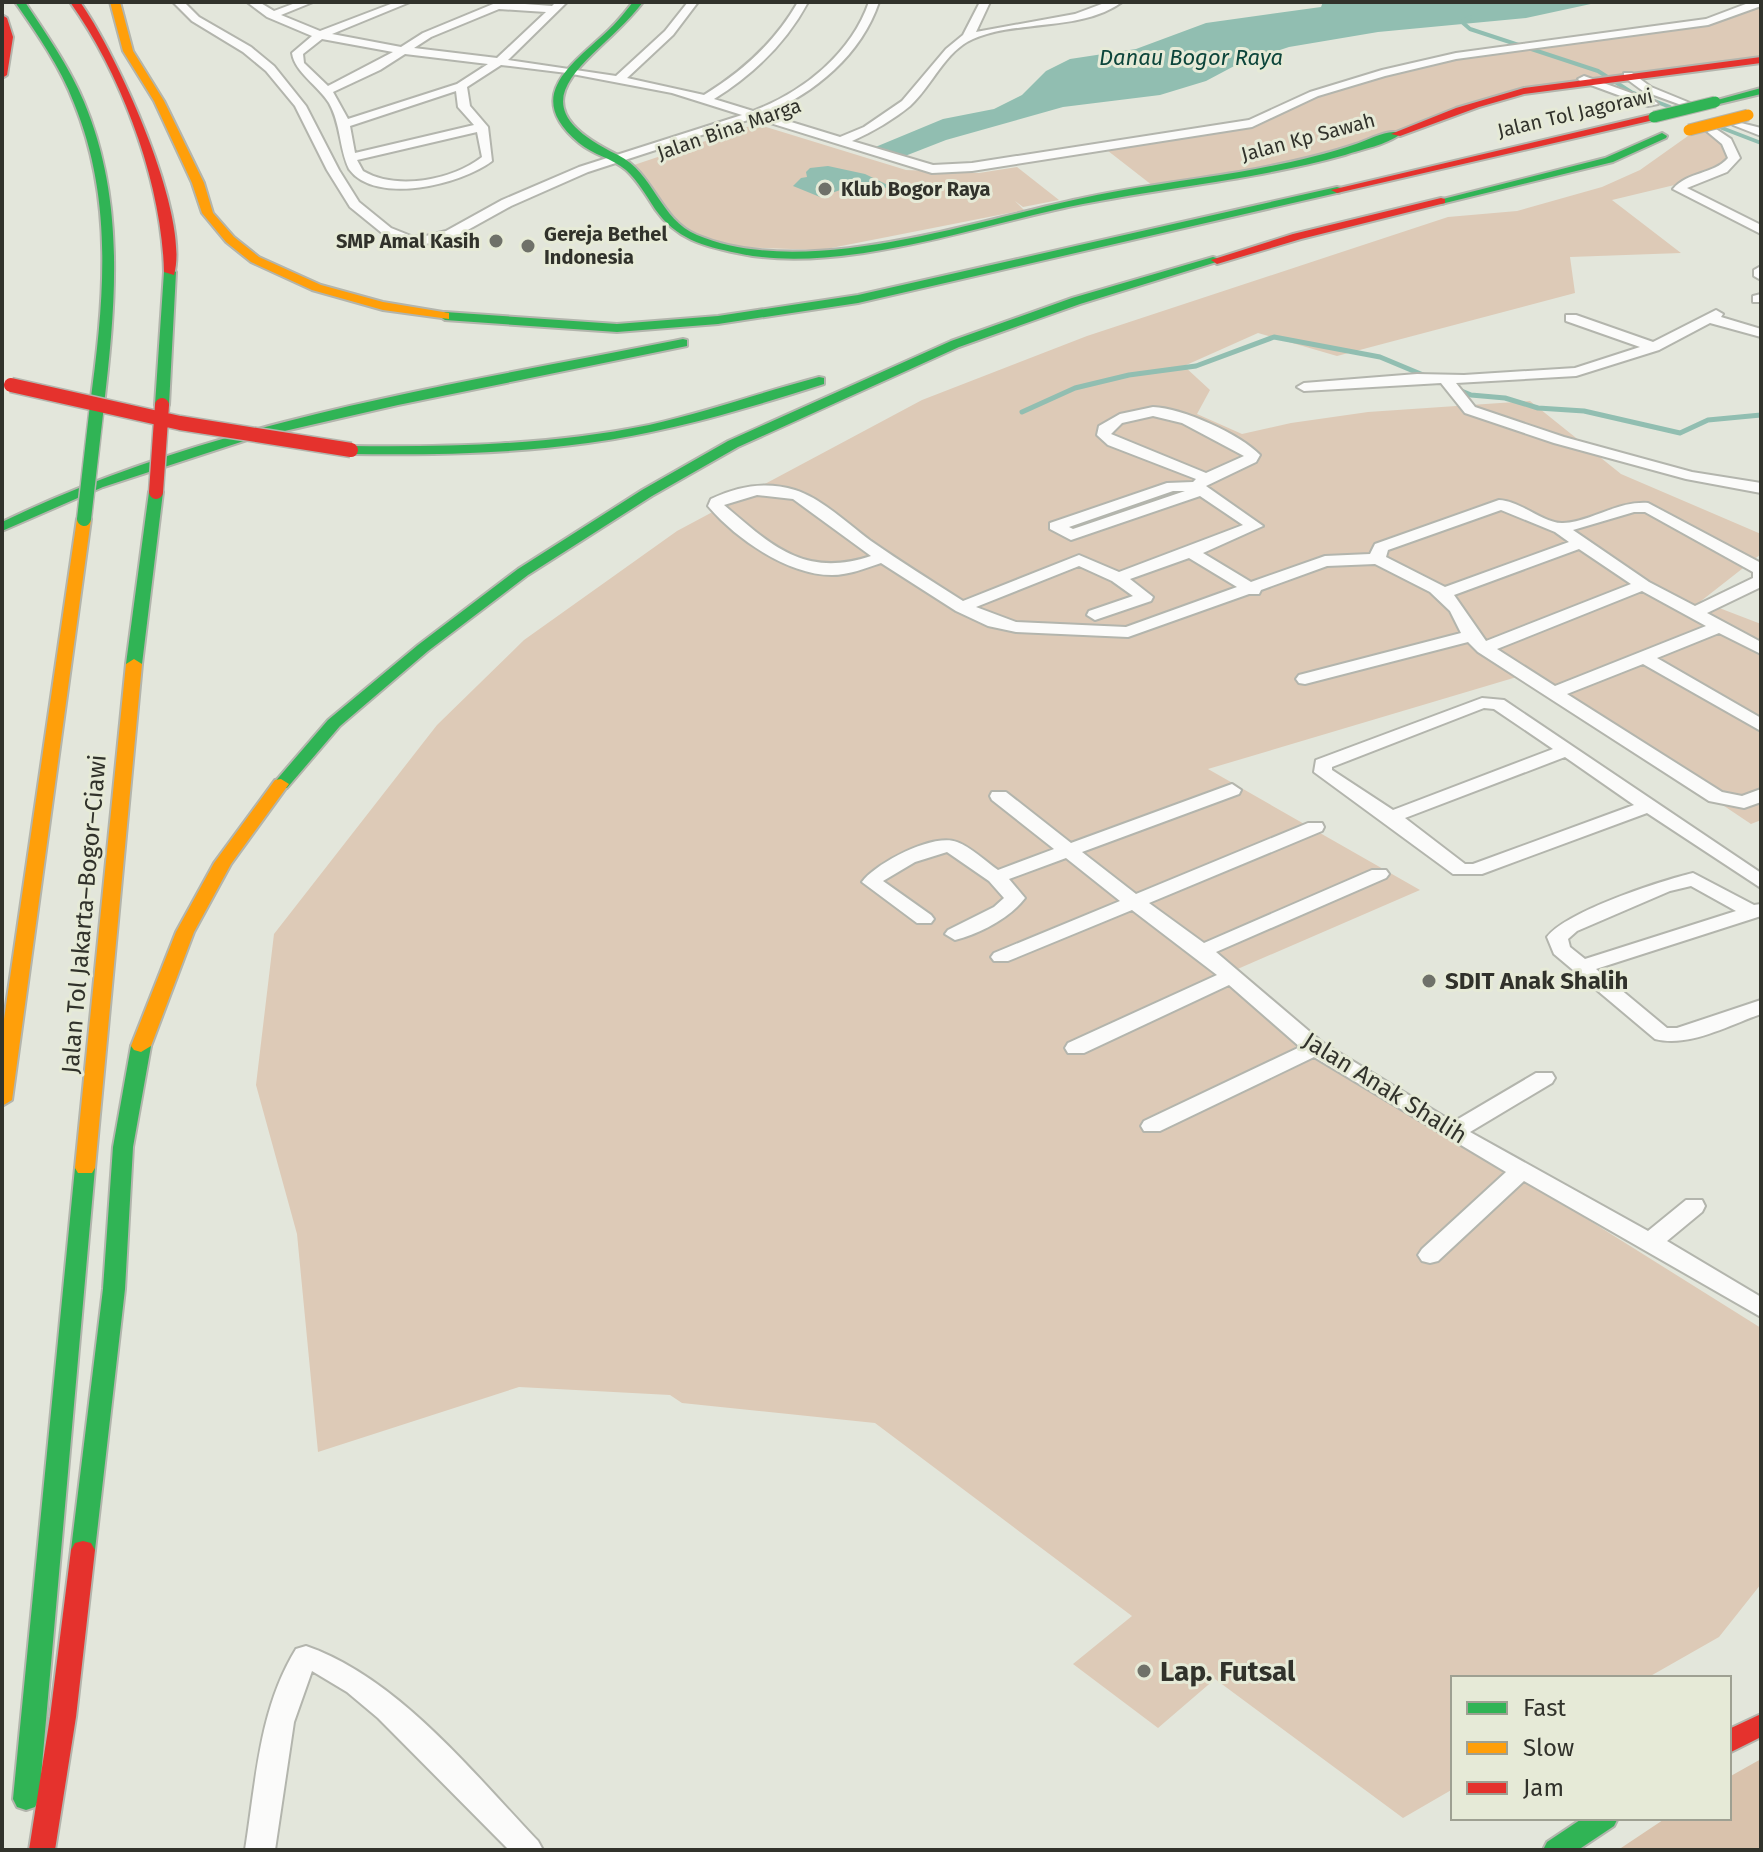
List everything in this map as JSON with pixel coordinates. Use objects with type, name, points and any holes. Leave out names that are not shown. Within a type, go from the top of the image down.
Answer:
[{"type":"main road","name":"Jalan Tol Jakarta–Bogor–Ciawi","points":[[2,1100],[84,519],[112,264],[105,180],[73,83],[41,28],[20,2]]},
{"type":"main road","name":"Jalan Tol Jakarta–Bogor–Ciawi","points":[[24,1819],[124,745],[156,492],[169,300],[168,223],[157,173],[136,115],[89,19],[75,2]]},
{"type":"main road","points":[[115,2],[125,45],[157,97],[199,185],[202,204],[217,227],[246,253],[278,273],[359,300],[413,312],[479,320],[617,328],[744,316],[938,282],[1398,177]]},
{"type":"main road","points":[[562,70],[625,2]]},
{"type":"main road","points":[[562,70],[605,39],[638,2]]},
{"type":"main road","points":[[2,18],[8,37],[2,75]]},
{"type":"main road","name":"Jalan Kp Sawah","points":[[562,70],[556,99],[562,113],[578,138],[629,184],[638,195],[643,210],[655,224],[671,238],[691,246],[741,257],[778,260],[846,255],[862,248],[1056,206],[1245,177],[1310,163],[1375,145],[1489,99],[1586,79],[1761,60]]},
{"type":"main road","name":"Jalan Tol Jagorawi","points":[[1398,177],[1653,111],[1715,102],[1761,91]]},
{"type":"main road","name":"Jalan Tol Jagorawi","points":[[1662,136],[1749,116]]},
{"type":"main road","points":[[893,351],[1000,311],[1285,232],[1413,185],[1541,155],[1662,136]]},
{"type":"main road","points":[[42,1850],[63,1717],[112,1304],[123,1147],[140,1048],[185,932],[223,863],[271,796],[334,723],[399,667],[523,572],[647,493],[733,444],[844,393],[955,344],[1074,302],[1297,236],[1609,160],[1662,136]]},
{"type":"main road","points":[[2,527],[56,497],[127,469],[273,427],[1053,267],[1342,195],[1398,177]]},
{"type":"main road","points":[[7,384],[159,421],[237,436],[351,450],[454,453],[592,442],[663,429],[734,411],[834,375]]},
{"type":"main road","points":[[1731,1741],[1761,1725]]},
{"type":"main road","points":[[1556,1850],[1602,1820]]},
{"type":"street","name":"Jalan Bina Marga","points":[[178,2],[206,27],[257,57],[302,108],[348,200],[363,215],[409,240],[440,239],[492,209],[571,174],[768,118],[810,101],[827,90],[844,72],[878,21],[885,2]]},
{"type":"street","points":[[252,2],[271,15],[320,35],[401,50],[619,79],[706,99],[932,169],[993,164],[1223,129],[1252,123],[1352,80],[1456,56],[1708,22],[1761,2]]},
{"type":"street","points":[[271,15],[308,2]]},
{"type":"street","points":[[405,2],[320,35],[297,53],[299,64],[328,90],[344,124],[351,158],[359,174],[376,181],[397,184],[442,179],[481,166],[488,158],[482,127],[464,107],[461,86]]},
{"type":"street","points":[[619,79],[669,33],[693,2]]},
{"type":"street","points":[[706,99],[749,72],[798,13],[803,2]]},
{"type":"street","name":"Jalan Bina Marga","points":[[610,164],[751,115],[813,84],[851,43],[874,2]]},
{"type":"street","points":[[968,37],[985,2]]},
{"type":"street","points":[[841,141],[893,114],[950,51],[968,37],[1013,26],[1077,17],[1117,2]]},
{"type":"street","points":[[328,90],[376,68],[427,35],[502,4],[558,6]]},
{"type":"street","points":[[344,124],[461,86],[499,62],[558,6]]},
{"type":"street","points":[[978,16],[1013,26]]},
{"type":"street","points":[[1624,75],[1647,89],[1684,103]]},
{"type":"street","points":[[1586,79],[1653,111]]},
{"type":"street","points":[[1749,116],[1761,132]]},
{"type":"street","points":[[351,158],[482,127]]},
{"type":"street","points":[[1710,129],[1727,142],[1734,158],[1732,162],[1718,171],[1685,182],[1679,189],[1761,230]]},
{"type":"street","points":[[1761,270],[1761,276]]},
{"type":"street","points":[[1304,387],[1417,378],[1446,380],[1576,372],[1654,347],[1713,316],[1761,333]]},
{"type":"street","points":[[1571,318],[1654,347]]},
{"type":"street","points":[[1446,380],[1470,410],[1559,440],[1652,465],[1761,488]]},
{"type":"street","points":[[1118,578],[1255,526],[1201,485],[1113,442],[1104,435],[1104,429],[1110,423],[1135,416],[1170,413],[1252,455],[1251,459],[1201,485],[1071,535],[1056,526],[1172,486],[1201,485]]},
{"type":"street","points":[[883,557],[828,570],[791,559],[762,545],[716,506],[717,502],[770,488],[784,490],[798,496],[883,557],[962,607],[1005,625],[1128,632],[1253,590],[1325,561],[1377,559],[1442,594],[1458,612],[1469,636],[1484,648],[1716,797],[1744,802],[1761,795]]},
{"type":"street","points":[[1377,559],[1381,547],[1499,505],[1561,529],[1643,585],[1761,649]]},
{"type":"street","points":[[1561,529],[1633,507],[1648,508],[1761,570],[1761,580],[1711,607],[1693,612]]},
{"type":"street","points":[[1442,594],[1580,543]]},
{"type":"street","points":[[1191,552],[1253,590]]},
{"type":"street","points":[[962,607],[1079,560],[1118,578],[1145,597],[1065,628]]},
{"type":"street","points":[[1484,648],[1643,585]]},
{"type":"street","points":[[1095,615],[1128,632]]},
{"type":"street","points":[[1554,693],[1719,627]]},
{"type":"street","points":[[1305,679],[1469,636]]},
{"type":"street","points":[[1642,656],[1761,726]]},
{"type":"street","points":[[1648,806],[1475,870],[1460,870],[1391,817],[1323,772],[1322,764],[1491,702],[1567,750],[1761,882]]},
{"type":"street","points":[[1391,817],[1567,750]]},
{"type":"street","points":[[996,877],[1232,790]]},
{"type":"street","name":"Jalan Anak Shalih","points":[[999,796],[1202,951],[1315,1048],[1453,1132],[1761,1308]]},
{"type":"street","points":[[1001,957],[1315,827]]},
{"type":"street","points":[[924,919],[879,889],[872,882],[874,877],[944,846],[957,850],[996,877],[1015,901],[955,934]]},
{"type":"street","points":[[1202,951],[1379,874]]},
{"type":"street","points":[[1757,912],[1693,879],[1663,887],[1570,927],[1557,937],[1561,950],[1662,1034],[1678,1035],[1761,1007]]},
{"type":"street","points":[[1581,967],[1757,912]]},
{"type":"street","points":[[1076,1048],[1232,976]]},
{"type":"street","points":[[1152,1126],[1315,1048]]},
{"type":"street","points":[[1453,1132],[1544,1078]]},
{"type":"street","points":[[1430,1255],[1522,1170]]},
{"type":"street","points":[[1650,1242],[1694,1206]]},
{"type":"street","points":[[260,1850],[282,1717],[293,1674],[306,1657],[318,1659],[336,1669],[406,1726],[528,1850]]},
{"type":"shaded area","points":[[1761,2],[1761,60],[1540,88],[1310,163],[1157,189],[1103,147],[1252,123],[1314,94],[1423,63],[1688,25]]},
{"type":"shaded area","name":"Klub Bogor Raya","points":[[756,124],[906,170],[979,173],[1017,167],[1059,200],[1023,207],[1015,201],[1024,210],[821,250],[734,247],[688,233],[631,166]]},
{"type":"shaded area","points":[[1702,126],[1715,133],[1733,159],[1687,182],[1612,200],[1681,253],[1570,257],[1575,293],[1337,356],[1258,333],[1184,366],[1210,390],[1197,414],[1242,434],[1291,423],[1368,412],[1530,401],[1621,474],[1761,534],[1761,554],[1701,601],[1761,624],[1761,820],[1751,824],[1527,674],[1208,769],[1420,890],[1233,971],[1266,1018],[1761,1328],[1761,1584],[1719,1637],[1651,1676],[1451,1676],[1451,1790],[1403,1818],[1215,1679],[1158,1728],[1073,1664],[1132,1616],[875,1423],[682,1403],[670,1395],[519,1387],[318,1452],[297,1234],[256,1085],[274,934],[437,725],[524,640],[677,531],[922,400],[1087,336],[1448,217],[1517,211],[1602,187],[1640,170]]},
{"type":"shaded area","points":[[1761,1759],[1761,1850],[1618,1850],[1663,1820],[1731,1820],[1731,1776]]},
{"type":"water","name":"Danau Bogor Raya","points":[[1323,2],[1600,2],[1526,18],[1378,32],[1289,47],[1238,64],[1206,81],[1160,95],[1063,107],[946,140],[905,156],[873,148],[943,119],[994,109],[1022,95],[1046,71],[1070,59],[1136,49],[1206,23],[1321,7]]},
{"type":"water","points":[[828,166],[865,174],[892,187],[875,189],[852,186],[820,197],[793,186],[801,178],[807,177],[806,172],[810,168]]},
{"type":"waterway","points":[[1470,17],[1462,22],[1470,29],[1598,71],[1631,92],[1670,107]]},
{"type":"waterway","points":[[1722,128],[1761,143]]},
{"type":"waterway","points":[[1022,412],[1075,388],[1129,375],[1196,366],[1274,337],[1380,357],[1471,395],[1505,398],[1538,408],[1584,411],[1680,433],[1708,420],[1761,415]]},
{"type":"traffic: fast","points":[[20,2],[54,52],[79,101],[95,147],[105,194],[109,292],[97,405]]},
{"type":"traffic: fast","points":[[638,2],[615,30],[570,71],[557,95],[558,108],[580,139],[627,165],[666,216],[684,233],[741,251],[788,254],[838,252],[889,244],[1083,201],[1280,168],[1358,148],[1396,134]]},
{"type":"traffic: fast","points":[[1715,102],[1761,91]]},
{"type":"traffic: fast","points":[[1654,117],[1715,102]]},
{"type":"traffic: fast","points":[[1441,201],[1609,160],[1662,136]]},
{"type":"traffic: fast","points":[[445,316],[617,328],[718,320],[858,299],[1337,190]]},
{"type":"traffic: fast","points":[[281,784],[334,723],[423,648],[523,572],[647,493],[733,444],[955,344],[1076,301],[1217,260]]},
{"type":"traffic: fast","points":[[162,405],[170,272]]},
{"type":"traffic: fast","points":[[2,527],[98,484],[246,436],[398,401],[683,343]]},
{"type":"traffic: fast","points":[[351,450],[473,449],[588,439],[702,417],[819,381]]},
{"type":"traffic: fast","points":[[84,519],[97,405]]},
{"type":"traffic: fast","points":[[134,664],[156,492]]},
{"type":"traffic: fast","points":[[83,1550],[114,1289],[123,1147],[141,1046]]},
{"type":"traffic: fast","points":[[26,1799],[85,1168]]},
{"type":"traffic: fast","points":[[1556,1850],[1602,1820]]},
{"type":"traffic: slow","points":[[115,2],[128,51],[159,101],[198,183],[208,213],[230,240],[255,259],[317,288],[383,306],[445,316]]},
{"type":"traffic: slow","points":[[1689,130],[1748,115]]},
{"type":"traffic: slow","points":[[2,1100],[84,519]]},
{"type":"traffic: slow","points":[[85,1168],[134,664]]},
{"type":"traffic: slow","points":[[141,1046],[185,932],[223,863],[281,784]]},
{"type":"traffic: jam","points":[[75,2],[104,52],[148,151],[167,222],[170,272]]},
{"type":"traffic: jam","points":[[2,18],[8,37],[2,75]]},
{"type":"traffic: jam","points":[[1396,134],[1524,91],[1761,60]]},
{"type":"traffic: jam","points":[[1337,190],[1654,117]]},
{"type":"traffic: jam","points":[[1217,260],[1297,236],[1441,201]]},
{"type":"traffic: jam","points":[[11,385],[180,423],[351,450]]},
{"type":"traffic: jam","points":[[156,492],[162,405]]},
{"type":"traffic: jam","points":[[42,1850],[63,1717],[83,1550]]},
{"type":"traffic: jam","points":[[1731,1741],[1761,1725]]},
{"type":"place","name":"Klub Bogor Raya","points":[[825,189]]},
{"type":"place","name":"SMP Amal Kasih","points":[[496,241]]},
{"type":"place","name":"Gereja Bethel Indonesia","points":[[528,246]]},
{"type":"place","name":"SDIT Anak Shalih","points":[[1429,981]]},
{"type":"place","name":"Lap. Futsal","points":[[1144,1671]]}]
